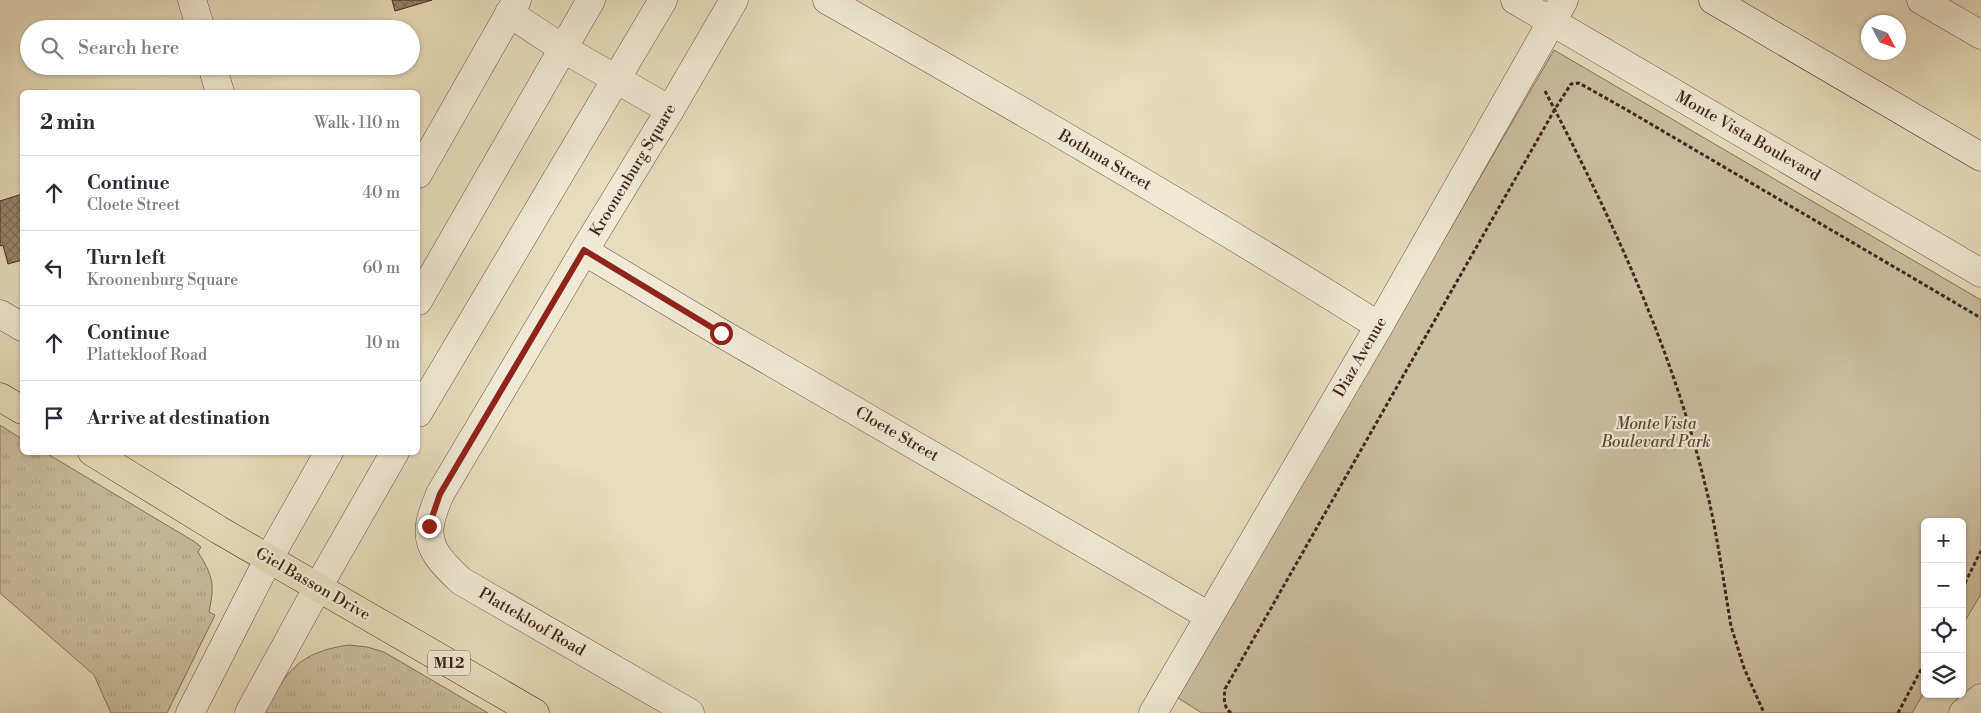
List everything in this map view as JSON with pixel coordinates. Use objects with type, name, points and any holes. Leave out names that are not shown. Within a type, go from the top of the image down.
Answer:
[{"type":"main road","points":[[0,397],[20,409]]},
{"type":"main road","name":"Giel Basson Drive","points":[[97,455],[318,587],[535,713]]},
{"type":"street","points":[[192,0],[198,20]]},
{"type":"street","points":[[420,297],[591,0]]},
{"type":"street","points":[[420,410],[663,0]]},
{"type":"street","name":"Kroonenburg Square","points":[[440,494],[734,0]]},
{"type":"street","name":"Bothma Street","points":[[827,0],[1257,250],[1379,326]]},
{"type":"street","name":"Monte Vista Boulevard","points":[[1515,0],[1558,11],[1981,273]]},
{"type":"street","points":[[1713,0],[1981,157]]},
{"type":"street","points":[[1921,0],[1981,35]]},
{"type":"street","points":[[420,170],[513,7],[562,48],[670,110]]},
{"type":"street","name":"Diaz Avenue","points":[[1153,713],[1379,326],[1558,11]]},
{"type":"street","points":[[215,75],[219,90]]},
{"type":"street","name":"Cloete Street","points":[[584,250],[721,333],[1209,616]]},
{"type":"street","points":[[0,314],[20,326]]},
{"type":"street","points":[[190,713],[269,558],[327,455]]},
{"type":"street","points":[[249,713],[393,455]]},
{"type":"street","name":"Plattekloof Road","points":[[440,494],[429,526],[431,546],[443,564],[461,581],[690,713]]},
{"type":"street","points":[[1962,713],[1981,698]]},
{"type":"path","points":[[1231,713],[1223,700],[1225,689],[1571,84],[1579,83],[1981,318]]},
{"type":"path","points":[[1544,88],[1645,298],[1673,375],[1706,485],[1731,626],[1737,649],[1764,713]]},
{"type":"path","points":[[1966,581],[1981,551]]},
{"type":"path","points":[[1898,713],[1921,670]]},
{"type":"green space","name":"Monte Vista Boulevard Park","points":[[1554,50],[1981,300],[1981,594],[1966,619],[1966,518],[1921,518],[1921,698],[1912,713],[1202,713],[1178,698]]},
{"type":"green space","points":[[0,425],[20,438],[20,455],[49,455],[201,547],[198,552],[210,574],[212,587],[209,612],[215,615],[167,713],[111,713],[94,675],[0,593]]},
{"type":"green space","points":[[349,645],[367,647],[384,652],[488,713],[264,713],[287,675],[296,666],[318,653]]},
{"type":"building","points":[[392,0],[432,0],[395,11]]},
{"type":"building","points":[[20,195],[20,261],[8,264],[3,245],[0,246],[0,201]]},
{"type":"route","points":[[429,526],[440,494],[584,250],[721,333]]}]
